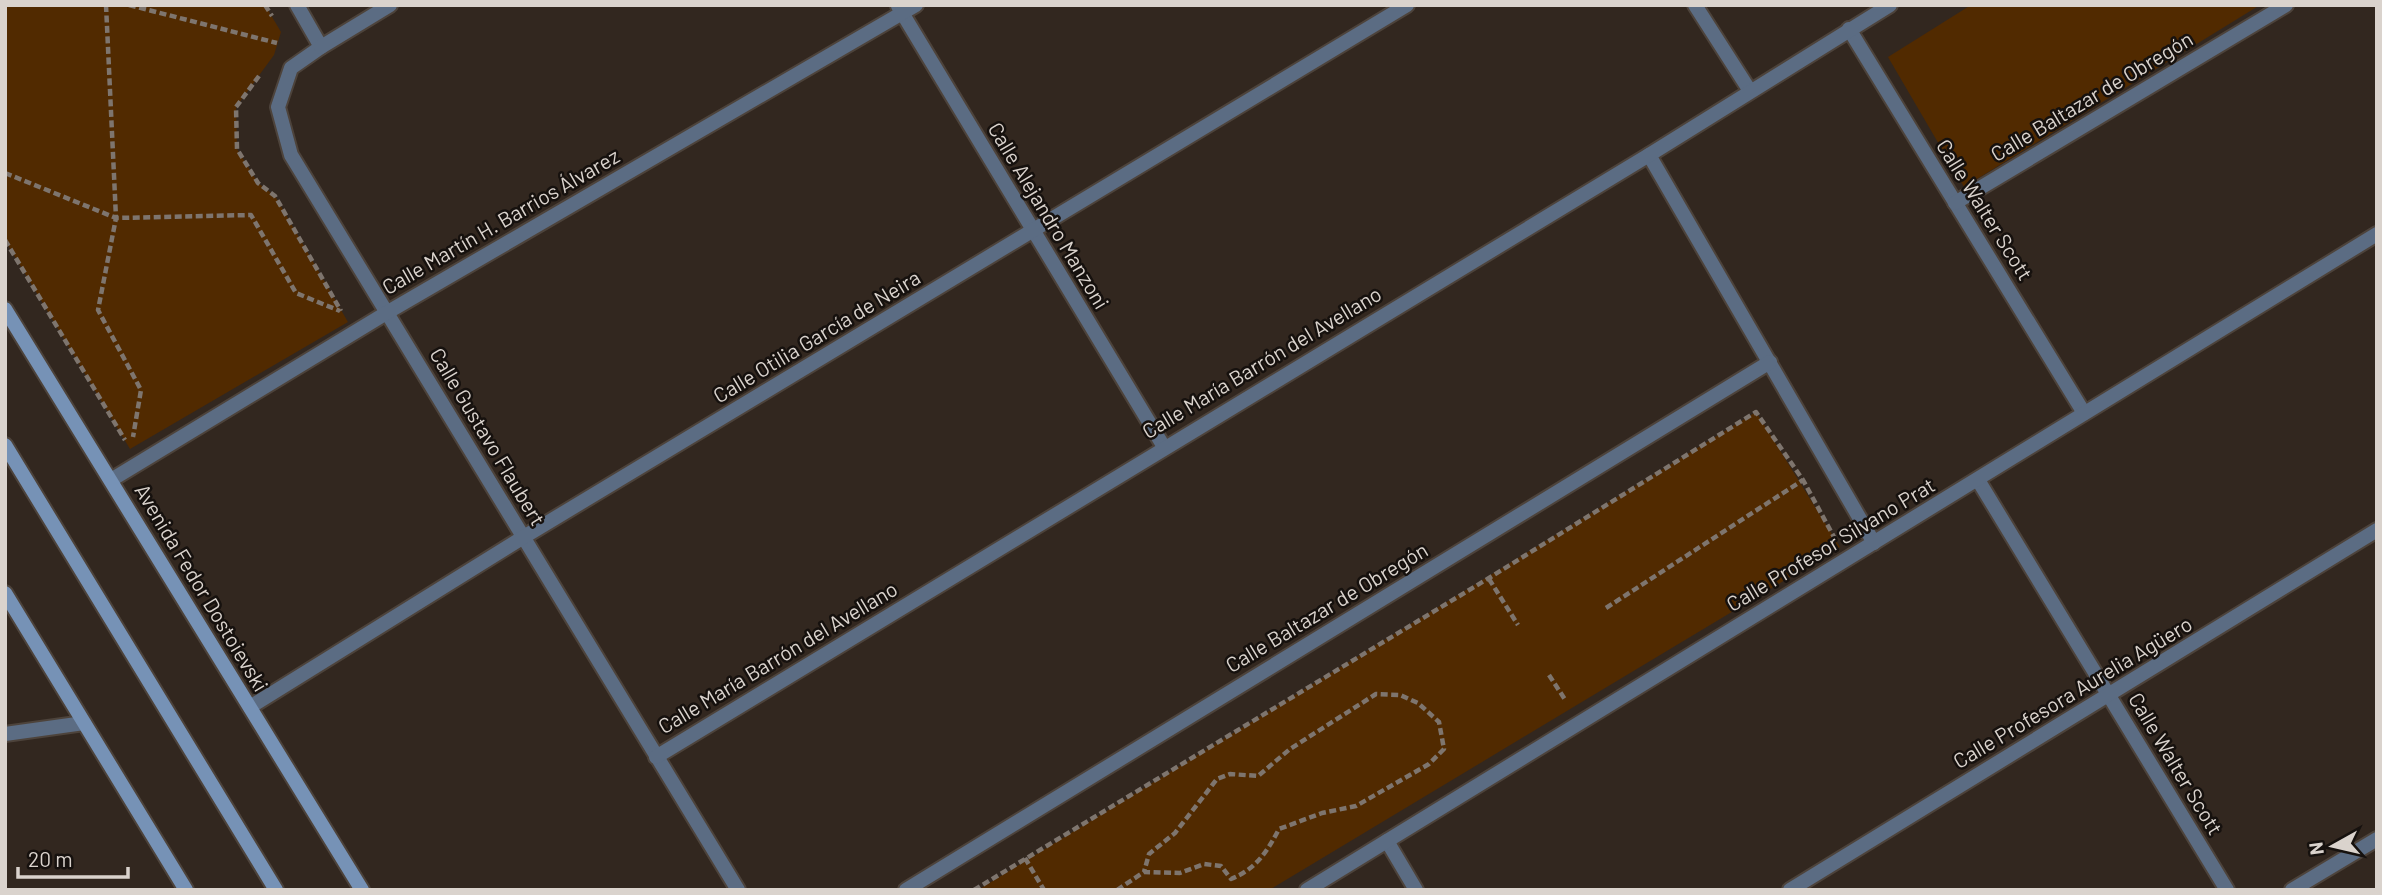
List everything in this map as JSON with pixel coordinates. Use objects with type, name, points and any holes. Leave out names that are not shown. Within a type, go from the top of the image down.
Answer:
[{"type":"main road","name":"Avenida Fedor Dostoievski","points":[[5,309],[362,890]]},
{"type":"main road","points":[[5,445],[276,890]]},
{"type":"main road","points":[[5,593],[186,890]]},
{"type":"street","points":[[297,5],[321,47]]},
{"type":"street","name":"Calle Gustavo Flaubert","points":[[390,5],[291,68],[278,107],[291,155],[738,890]]},
{"type":"street","name":"Calle Martín H. Barrios Álvarez","points":[[111,480],[388,312],[900,9],[916,5]]},
{"type":"street","name":"Calle Otilia García de Neira","points":[[250,707],[522,538],[1407,5]]},
{"type":"street","points":[[1695,5],[1750,91]]},
{"type":"street","name":"Calle María Barrón del Avellano","points":[[656,757],[1649,155],[1890,5]]},
{"type":"street","name":"Calle Baltazar de Obregón","points":[[1955,203],[2286,5]]},
{"type":"street","name":"Calle Alejandro Manzoni","points":[[900,9],[1164,447]]},
{"type":"street","name":"Calle Walter Scott","points":[[1849,29],[2084,413]]},
{"type":"street","points":[[1649,155],[1874,543]]},
{"type":"street","name":"Calle Profesor Silvano Prat","points":[[1307,890],[2377,234]]},
{"type":"street","name":"Calle Baltazar de Obregón","points":[[906,890],[1770,362]]},
{"type":"street","name":"Calle Walter Scott","points":[[1978,480],[2227,890]]},
{"type":"street","name":"Calle Profesora Aurelia Agüero","points":[[1790,890],[2377,530]]},
{"type":"street","points":[[5,734],[84,723]]},
{"type":"street","points":[[2292,890],[2377,839]]},
{"type":"street","points":[[1387,841],[1416,890]]},
{"type":"path","points":[[5,240],[131,449],[141,390],[98,310],[116,218],[106,5]]},
{"type":"path","points":[[129,5],[277,43]]},
{"type":"path","points":[[265,5],[276,23]]},
{"type":"path","points":[[274,55],[281,32]]},
{"type":"path","points":[[262,72],[236,107],[237,149],[258,183],[275,196],[348,322]]},
{"type":"path","points":[[5,173],[116,218],[251,215],[296,293],[341,311]]},
{"type":"path","points":[[974,890],[1489,578],[1756,412],[1803,480],[1840,547]]},
{"type":"path","points":[[1606,608],[1803,480]]},
{"type":"path","points":[[1489,578],[1518,625]]},
{"type":"path","points":[[1549,675],[1568,703]]},
{"type":"path","points":[[1117,890],[1144,872],[1180,873],[1204,864],[1221,866],[1231,879],[1250,872],[1269,848],[1279,829],[1322,813],[1356,806],[1429,764],[1444,749],[1439,722],[1418,703],[1400,695],[1376,694],[1290,749],[1258,776],[1230,774],[1216,779],[1175,833],[1149,854],[1144,872]]},
{"type":"path","points":[[1026,858],[1044,890]]},
{"type":"shaded area","points":[[5,5],[265,5],[281,32],[274,55],[236,107],[237,149],[258,183],[275,196],[348,322],[130,449],[5,240]]},
{"type":"shaded area","points":[[1971,5],[2260,5],[1964,187],[1888,57]]},
{"type":"shaded area","points":[[1756,412],[1840,547],[1269,890],[978,890]]}]
